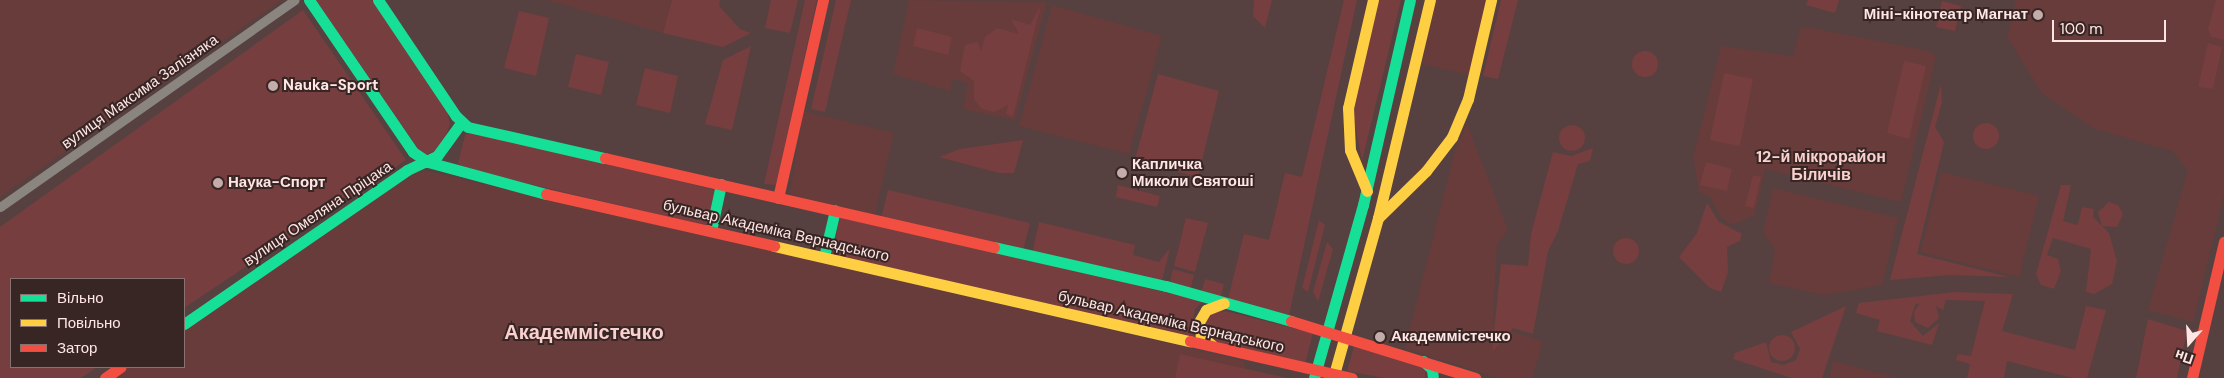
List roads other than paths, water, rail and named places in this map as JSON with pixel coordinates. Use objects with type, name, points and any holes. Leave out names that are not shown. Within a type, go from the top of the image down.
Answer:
[{"type":"main road","name":"бульвар Академіка Вернадського","points":[[309,0],[414,152],[428,162],[549,195],[1220,348],[1315,374],[1352,378]]},
{"type":"main road","points":[[378,0],[461,123]]},
{"type":"main road","points":[[778,198],[823,0]]},
{"type":"main road","points":[[1367,191],[1350,150],[1348,108],[1373,0]]},
{"type":"main road","points":[[1315,374],[1367,191],[1410,0]]},
{"type":"main road","points":[[1333,376],[1378,218],[1430,0]]},
{"type":"main road","points":[[1378,218],[1426,171],[1452,138],[1468,99],[1491,0]]},
{"type":"main road","name":"бульвар Академіка Вернадського","points":[[461,123],[1224,303],[1345,335],[1475,378]]},
{"type":"main road","name":"вулиця Омеляна Пріцака","points":[[185,323],[407,170],[428,162],[446,148],[461,123]]},
{"type":"main road","points":[[711,231],[721,184]]},
{"type":"main road","points":[[824,257],[835,210]]},
{"type":"main road","points":[[2192,378],[2224,242]]},
{"type":"main road","points":[[1220,348],[1201,337],[1199,322],[1206,310],[1224,303]]},
{"type":"main road","points":[[1422,360],[1432,370],[1433,378]]},
{"type":"main road","points":[[105,378],[120,368]]},
{"type":"street","name":"вулиця Максима Залізняка","points":[[0,207],[295,0]]},
{"type":"place","name":"Міні-кінотеатр Магнат","points":[[2038,15]]},
{"type":"place","name":"Nauka-Sport","points":[[273,86]]},
{"type":"place","name":"Капличка Миколи Святоші","points":[[1122,173]]},
{"type":"place","name":"Наука-Спорт","points":[[218,183]]},
{"type":"place","name":"Академмістечко","points":[[1380,337]]},
{"type":"district","name":"12-й мікрорайон Біличів","points":[[1821,166]]},
{"type":"district","name":"Академмістечко","points":[[584,332]]}]
